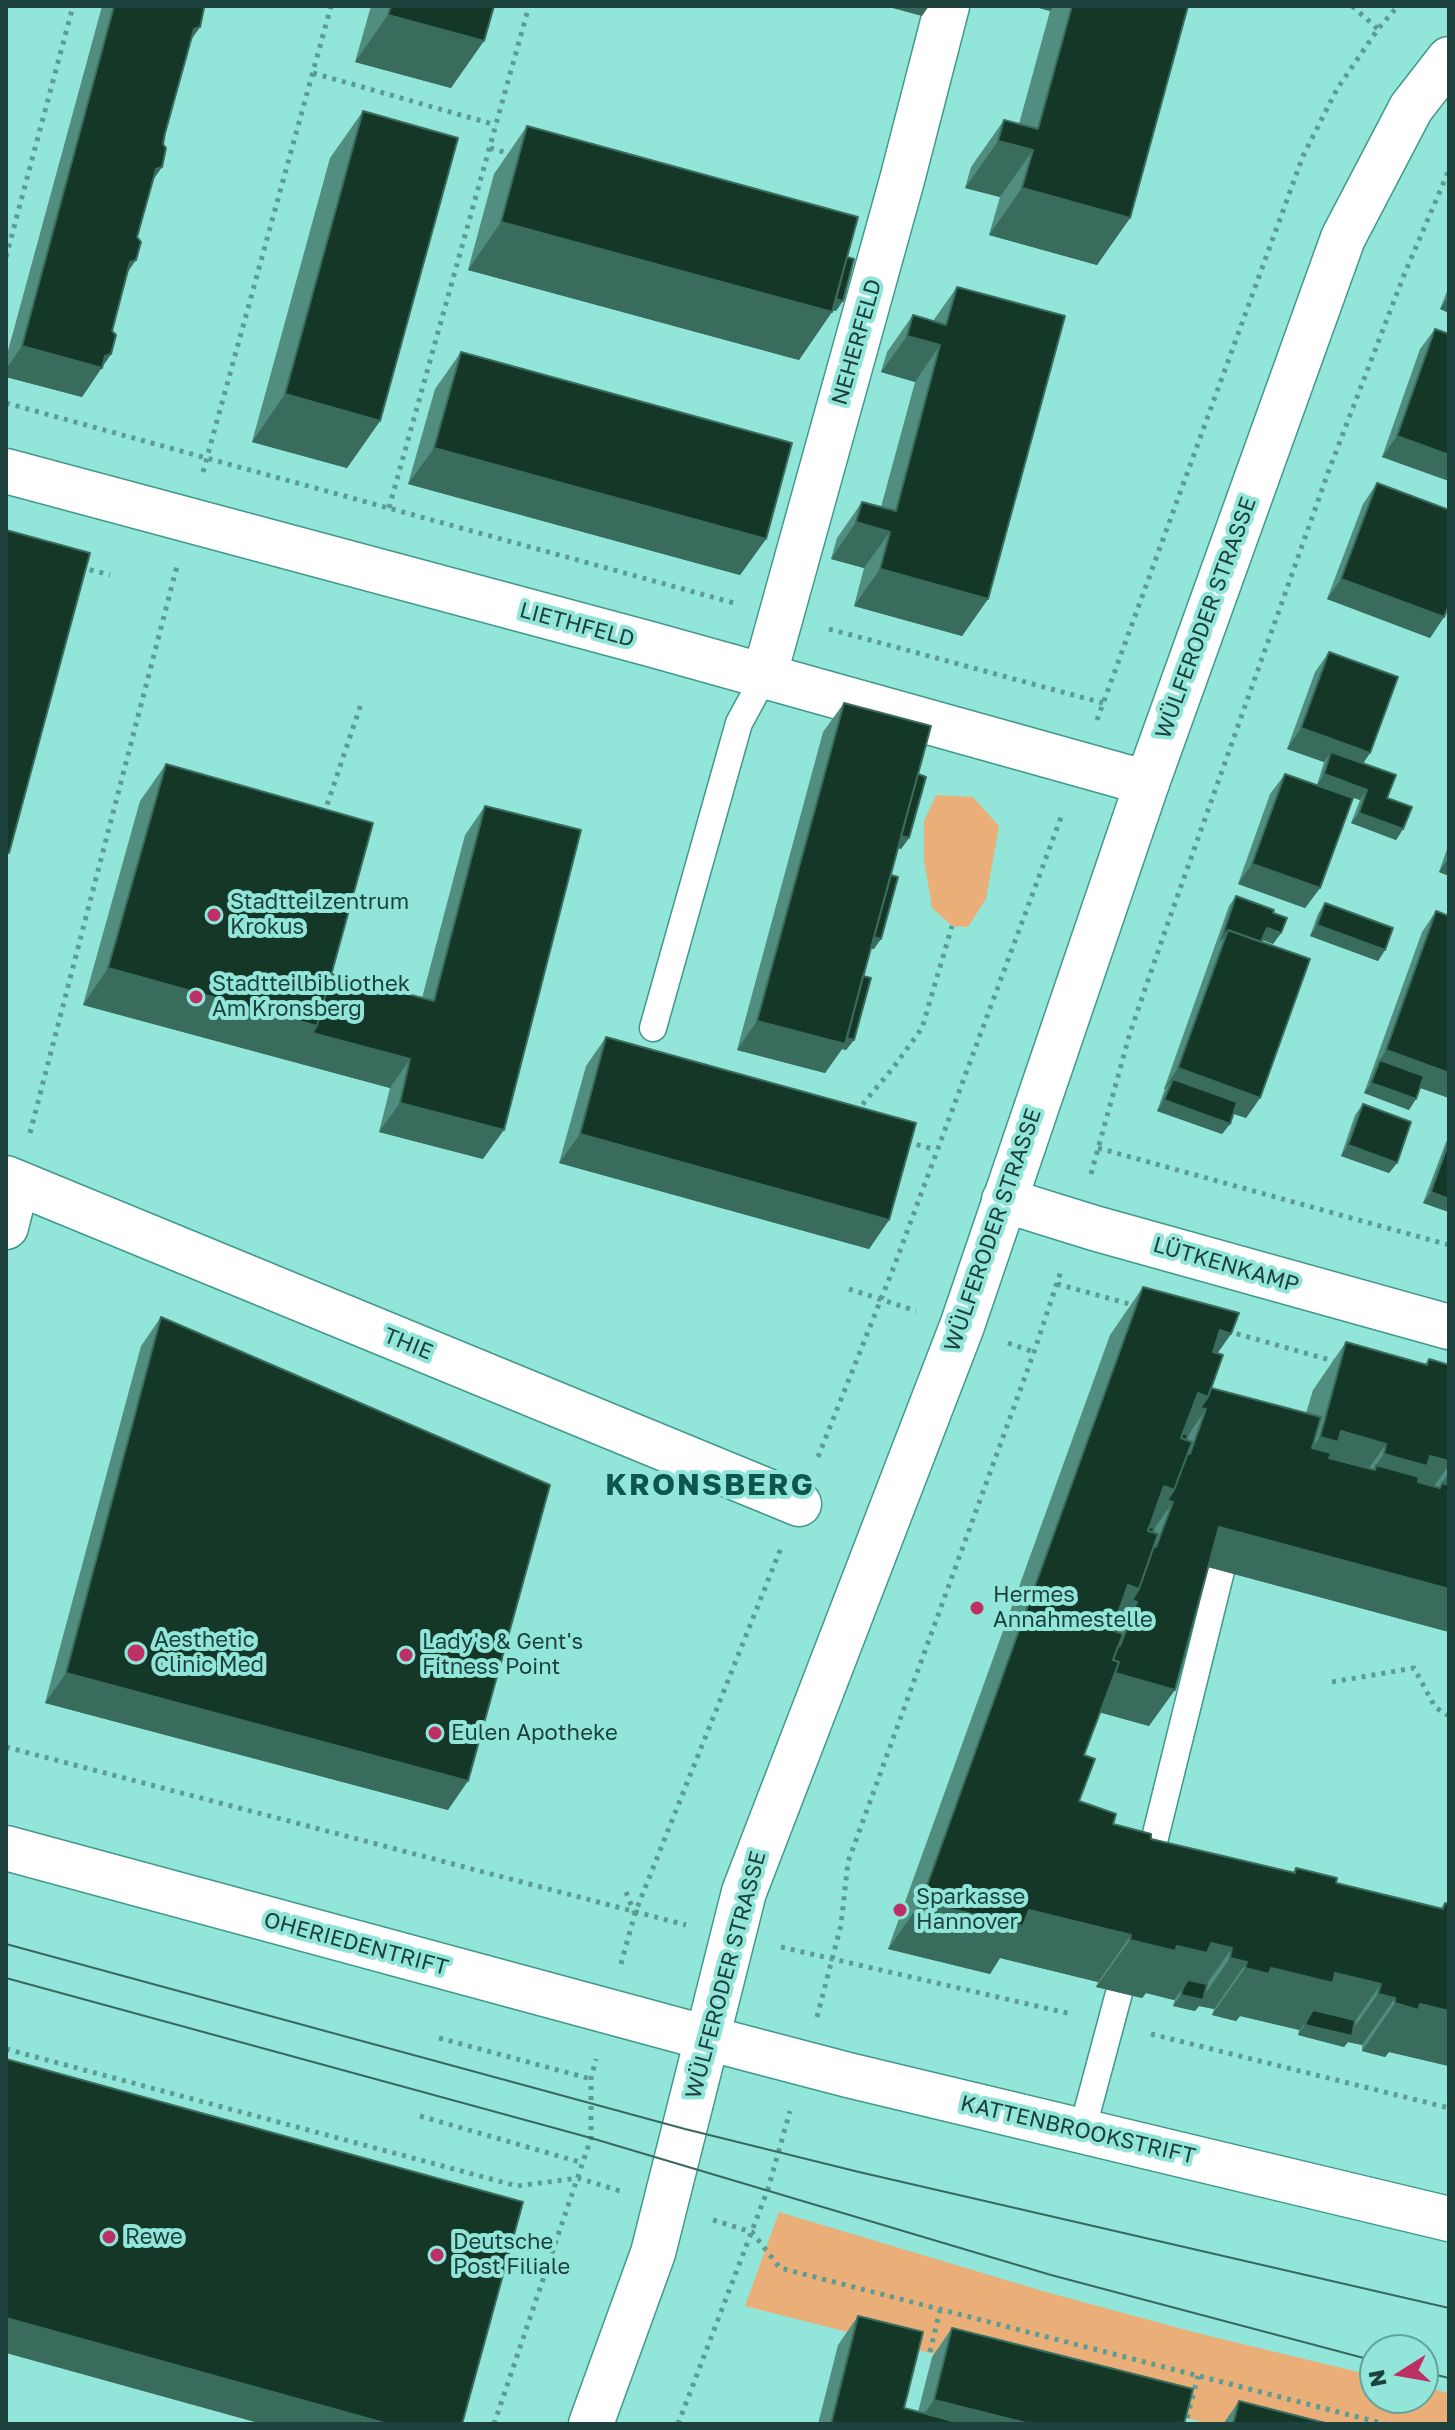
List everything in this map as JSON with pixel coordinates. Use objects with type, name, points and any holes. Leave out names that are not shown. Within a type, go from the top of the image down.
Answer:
[{"type":"street","name":"NEHERFELD","points":[[764,677],[947,6]]},
{"type":"street","name":"WÜLFERODER STRASSE","points":[[591,2424],[653,2253],[744,1892],[962,1326],[1147,783],[1343,238],[1411,108],[1449,59]]},
{"type":"street","name":"LIETHFELD","points":[[6,471],[1147,783]]},
{"type":"street","points":[[6,1227],[12,1181]]},
{"type":"street","name":"THIE","points":[[12,1181],[799,1504]]},
{"type":"street","name":"LÜTKENKAMP","points":[[1004,1200],[1449,1327]]},
{"type":"street","name":"OHERIEDENTRIFT","points":[[6,1848],[707,2038]]},
{"type":"street","name":"KATTENBROOKSTRIFT","points":[[707,2038],[848,2075],[1449,2219]]},
{"type":"lane","points":[[653,1028],[739,723],[764,677]]},
{"type":"lane","points":[[1142,1892],[1221,1571]]},
{"type":"lane","points":[[1082,2131],[1119,1993]]},
{"type":"path","points":[[6,257],[73,6]]},
{"type":"path","points":[[12,1181],[331,6]]},
{"type":"path","points":[[389,508],[529,6]]},
{"type":"path","points":[[1352,6],[1378,29]]},
{"type":"path","points":[[635,1913],[895,1264],[1303,156],[1337,89],[1378,29],[1398,6]]},
{"type":"path","points":[[313,73],[496,125]]},
{"type":"path","points":[[490,148],[520,157]]},
{"type":"path","points":[[834,1958],[848,1862],[1057,1284],[1130,1033],[1154,962],[1318,500],[1404,275],[1449,170]]},
{"type":"path","points":[[6,403],[1103,703]]},
{"type":"path","points":[[65,563],[110,575]]},
{"type":"path","points":[[322,820],[361,704]]},
{"type":"path","points":[[854,1113],[922,1028],[952,926]]},
{"type":"path","points":[[904,1141],[933,1149]]},
{"type":"path","points":[[1098,1148],[1449,1245]]},
{"type":"path","points":[[1057,1284],[1147,1309]]},
{"type":"path","points":[[849,1289],[861,1292]]},
{"type":"path","points":[[1223,1330],[1343,1364]]},
{"type":"path","points":[[490,1655],[548,1675]]},
{"type":"path","points":[[1332,1682],[1414,1668],[1435,1707],[1449,1716]]},
{"type":"path","points":[[6,1747],[635,1913]]},
{"type":"path","points":[[626,1892],[635,1913]]},
{"type":"path","points":[[439,2038],[591,2079]]},
{"type":"path","points":[[6,2049],[517,2186],[578,2178],[494,2424]]},
{"type":"path","points":[[420,2116],[583,2163]]},
{"type":"path","points":[[678,2424],[752,2232],[780,2268],[1385,2424]]},
{"type":"path","points":[[930,2352],[940,2310]]},
{"type":"path","points":[[1187,2418],[1198,2376]]},
{"type":"shaded area","points":[[936,795],[973,797],[999,826],[986,899],[968,927],[952,926],[932,908],[924,860],[924,821]]},
{"type":"shaded area","points":[[779,2212],[1046,2292],[1359,2372],[1359,2414],[1439,2414],[1439,2391],[1449,2393],[1449,2424],[1210,2424],[745,2306]]},
{"type":"building","points":[[114,6],[204,8],[200,27],[194,29],[165,133],[162,167],[156,169],[137,237],[141,242],[136,260],[130,262],[112,331],[116,335],[111,354],[105,356],[102,368],[22,346]]},
{"type":"building","points":[[391,6],[494,6],[484,41],[388,15]]},
{"type":"building","points":[[1072,6],[1188,6],[1130,218],[1022,188],[1033,150],[998,141],[1004,120],[1038,129]]},
{"type":"building","points":[[363,111],[458,138],[380,421],[285,394]]},
{"type":"building","points":[[527,126],[858,217],[832,312],[501,222]]},
{"type":"building","points":[[847,257],[854,259],[843,301],[836,299]]},
{"type":"building","points":[[957,287],[1065,316],[988,599],[880,569],[890,532],[856,522],[862,502],[896,511],[940,345],[907,336],[913,315],[946,325]]},
{"type":"building","points":[[1435,329],[1449,334],[1449,455],[1397,436]]},
{"type":"building","points":[[461,352],[792,443],[766,539],[434,448]]},
{"type":"building","points":[[1377,483],[1449,510],[1449,605],[1444,617],[1341,579]]},
{"type":"building","points":[[6,530],[90,553],[9,853],[6,852]]},
{"type":"building","points":[[1329,652],[1398,677],[1370,753],[1301,728]]},
{"type":"building","points":[[844,703],[931,726],[845,1044],[757,1021]]},
{"type":"building","points":[[1331,752],[1396,775],[1387,798],[1412,807],[1403,829],[1359,813],[1367,790],[1324,774]]},
{"type":"building","points":[[166,764],[373,823],[317,1026],[108,968]]},
{"type":"building","points":[[918,774],[926,777],[909,838],[901,836]]},
{"type":"building","points":[[1285,774],[1353,798],[1320,888],[1252,864]]},
{"type":"building","points":[[485,806],[581,830],[504,1130],[400,1103],[410,1059],[312,1033],[317,1026],[331,974],[434,1001]]},
{"type":"building","points":[[891,875],[898,877],[881,939],[874,937]]},
{"type":"building","points":[[1236,896],[1287,918],[1281,933],[1267,928],[1261,942],[1228,930],[1221,940]]},
{"type":"building","points":[[1325,903],[1393,928],[1385,950],[1317,925]]},
{"type":"building","points":[[1436,911],[1449,916],[1449,1073],[1386,1050]]},
{"type":"building","points":[[1228,930],[1310,959],[1260,1098],[1178,1068]]},
{"type":"building","points":[[863,976],[871,978],[854,1040],[847,1038]]},
{"type":"building","points":[[606,1037],[916,1123],[889,1220],[580,1134]]},
{"type":"building","points":[[1380,1060],[1424,1076],[1416,1099],[1371,1083]]},
{"type":"building","points":[[1173,1079],[1237,1102],[1230,1124],[1164,1100]]},
{"type":"building","points":[[1363,1104],[1411,1122],[1397,1163],[1348,1145]]},
{"type":"building","points":[[1449,1142],[1449,1199],[1431,1192]]},
{"type":"building","points":[[1143,1287],[1239,1313],[1231,1334],[1220,1330],[1213,1352],[1223,1355],[1208,1397],[1198,1393],[1181,1438],[1192,1442],[1174,1490],[1164,1486],[1148,1531],[1158,1534],[1139,1589],[1128,1585],[1112,1630],[1123,1634],[1113,1660],[1119,1662],[1084,1755],[1095,1759],[1079,1801],[1116,1814],[1113,1824],[1151,1834],[1151,1839],[1295,1873],[1296,1868],[1337,1878],[1336,1883],[1443,1909],[1445,1903],[1449,1904],[1449,2011],[1420,2004],[1418,2010],[1395,2003],[1395,1998],[1378,1994],[1381,1984],[1335,1973],[1333,1983],[1271,1968],[1269,1974],[1245,1968],[1247,1962],[1230,1958],[1232,1948],[1211,1943],[1207,1953],[1177,1946],[1175,1951],[1130,1940],[1131,1935],[1029,1910],[1023,1926],[921,1902]]},
{"type":"building","points":[[161,1317],[550,1485],[468,1781],[66,1673]]},
{"type":"building","points":[[1346,1342],[1427,1365],[1429,1359],[1449,1365],[1449,1461],[1430,1456],[1427,1466],[1384,1454],[1386,1444],[1341,1431],[1338,1442],[1320,1437]]},
{"type":"building","points":[[1211,1388],[1321,1417],[1312,1448],[1331,1453],[1329,1458],[1375,1470],[1376,1465],[1419,1477],[1418,1482],[1440,1488],[1442,1483],[1449,1485],[1449,1589],[1219,1527],[1175,1690],[1115,1673],[1119,1662],[1113,1660],[1137,1602],[1132,1600],[1173,1502],[1167,1500],[1190,1454],[1206,1409],[1200,1408]]},
{"type":"building","points":[[1188,1980],[1207,1984],[1203,2000],[1181,1995]]},
{"type":"building","points":[[1313,2010],[1355,2020],[1352,2036],[1305,2025]]},
{"type":"building","points":[[6,2059],[523,2202],[462,2424],[388,2424],[6,2318]]},
{"type":"building","points":[[858,2316],[923,2332],[904,2408],[964,2424],[831,2424]]},
{"type":"building","points":[[952,2328],[1193,2389],[1184,2424],[1030,2424],[934,2400]]},
{"type":"building","points":[[1239,2401],[1329,2424],[1233,2424]]},
{"type":"tram line","points":[[6,1944],[685,2129],[1449,2308]]},
{"type":"tram line","points":[[6,1978],[591,2138],[1051,2275],[1359,2357]]},
{"type":"tram line","points":[[1439,2376],[1449,2378]]},
{"type":"place","name":"Stadtteilzentrum Krokus","points":[[214,915]]},
{"type":"place","name":"Stadtteilbibliothek Am Kronsberg","points":[[196,997]]},
{"type":"place","name":"Hermes Annahmestelle","points":[[977,1608]]},
{"type":"place","name":"Aesthetic Clinic Med","points":[[136,1653]]},
{"type":"place","name":"Lady's & Gent's Fitness Point","points":[[406,1655]]},
{"type":"place","name":"Eulen Apotheke","points":[[435,1733]]},
{"type":"place","name":"Sparkasse Hannover","points":[[900,1910]]},
{"type":"place","name":"Rewe","points":[[109,2237]]},
{"type":"place","name":"Deutsche Post Filiale","points":[[437,2255]]},
{"type":"district","name":"KRONSBERG","points":[[710,1485]]}]
